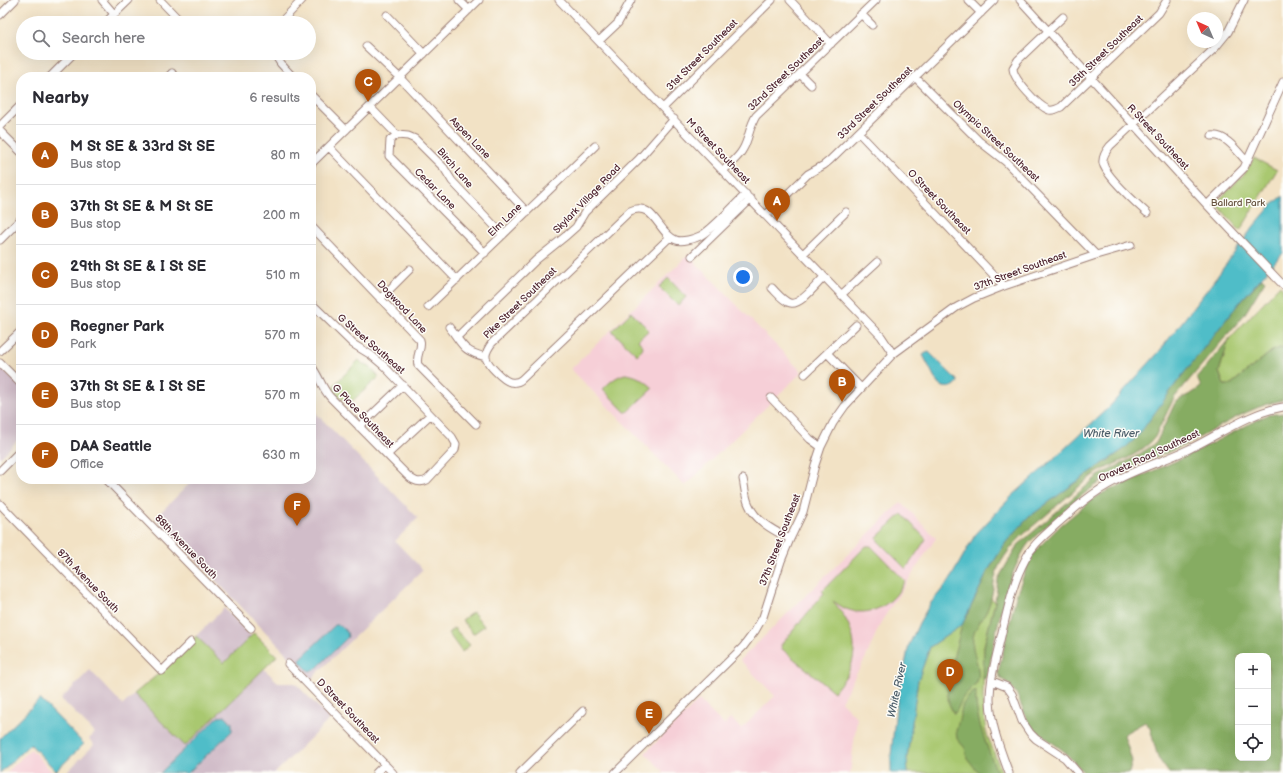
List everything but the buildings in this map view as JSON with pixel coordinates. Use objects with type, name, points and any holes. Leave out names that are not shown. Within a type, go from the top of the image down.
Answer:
[{"type":"street","points":[[0,15],[15,0]]},
{"type":"street","points":[[102,0],[114,14],[129,0]]},
{"type":"street","points":[[160,0],[175,16]]},
{"type":"street","points":[[287,16],[302,0]]},
{"type":"street","points":[[459,0],[469,10]]},
{"type":"street","points":[[316,159],[479,0]]},
{"type":"street","name":"M Street Southeast","points":[[559,0],[724,170],[841,296],[886,341],[893,354]]},
{"type":"street","points":[[599,41],[618,23],[631,0]]},
{"type":"street","name":"31st Street Southeast","points":[[663,108],[772,0]]},
{"type":"street","points":[[790,0],[832,44]]},
{"type":"street","name":"32nd Street Southeast","points":[[724,170],[741,154],[750,127],[756,116],[876,0]]},
{"type":"street","points":[[968,0],[981,13]]},
{"type":"street","name":"33rd Street Southeast","points":[[766,215],[808,174],[824,165],[859,133],[994,0]]},
{"type":"street","name":"R Street Southeast","points":[[1020,0],[1133,125],[1283,285]]},
{"type":"street","name":"35th Street Southeast","points":[[1048,31],[1017,61],[1013,68],[1014,74],[1022,86],[1040,104],[1053,110],[1062,106],[1092,79],[1159,13],[1167,0]]},
{"type":"street","points":[[1147,213],[1108,174],[1103,165],[1105,153],[1108,148],[1215,48],[1228,32],[1244,0]]},
{"type":"street","points":[[861,14],[872,25]]},
{"type":"street","points":[[387,15],[424,54]]},
{"type":"street","points":[[1048,31],[1062,17]]},
{"type":"street","name":"Aspen Lane","points":[[366,46],[400,78],[527,212]]},
{"type":"street","points":[[55,72],[67,60]]},
{"type":"street","points":[[278,60],[288,72]]},
{"type":"street","points":[[800,74],[811,85]]},
{"type":"street","name":"Olympic Street Southeast","points":[[915,77],[978,141],[1006,162],[1096,254]]},
{"type":"street","points":[[1207,205],[1240,173],[1247,162],[1283,82]]},
{"type":"street","points":[[316,100],[346,130]]},
{"type":"street","points":[[370,107],[397,135]]},
{"type":"street","points":[[0,126],[16,110]]},
{"type":"street","name":"Skylark Village Road","points":[[457,337],[536,260],[576,227],[585,212],[639,159],[674,119]]},
{"type":"street","points":[[0,131],[16,147]]},
{"type":"street","name":"O Street Southeast","points":[[859,133],[1004,286]]},
{"type":"street","name":"Birch Lane","points":[[397,135],[408,136],[415,139],[444,168],[452,181],[503,235]]},
{"type":"street","name":"Cedar Lane","points":[[397,135],[390,140],[389,156],[485,253]]},
{"type":"street","points":[[1212,136],[1215,135],[1224,139],[1247,162]]},
{"type":"street","name":"Elm Lane","points":[[428,307],[595,146]]},
{"type":"street","points":[[329,147],[457,280]]},
{"type":"street","points":[[449,327],[466,350],[486,357],[491,367],[505,380],[515,382],[522,379],[670,238],[678,241],[701,236],[748,197]]},
{"type":"street","points":[[692,256],[748,197]]},
{"type":"street","name":"Pike Street Southeast","points":[[486,357],[488,349],[492,343],[630,211],[638,209],[649,213],[670,238]]},
{"type":"street","points":[[803,254],[846,212]]},
{"type":"street","points":[[0,240],[16,224]]},
{"type":"street","name":"Dogwood Lane","points":[[316,231],[420,340],[421,346],[417,358],[418,365],[476,424]]},
{"type":"street","name":"37th Street Southeast","points":[[615,773],[743,646],[755,631],[763,617],[790,539],[803,512],[821,447],[838,415],[893,354],[932,324],[957,307],[974,298],[1096,254],[1131,245]]},
{"type":"street","points":[[841,296],[877,262]]},
{"type":"street","points":[[380,299],[410,269]]},
{"type":"street","points":[[772,288],[786,300],[793,303],[800,301],[824,277]]},
{"type":"street","name":"G Street Southeast","points":[[316,307],[349,341],[381,363],[450,434],[456,444],[455,450],[430,478],[424,481],[416,482],[406,475]]},
{"type":"street","points":[[805,374],[856,325]]},
{"type":"street","points":[[0,351],[16,336]]},
{"type":"street","points":[[827,353],[861,388]]},
{"type":"street","points":[[0,363],[16,379]]},
{"type":"street","name":"G Place Southeast","points":[[316,372],[319,382],[327,394],[406,475]]},
{"type":"street","points":[[359,427],[403,385]]},
{"type":"street","points":[[771,398],[810,439],[821,447]]},
{"type":"street","name":"Oravetz Road Southeast","points":[[1008,773],[993,723],[990,699],[992,681],[1005,621],[1017,577],[1030,552],[1045,534],[1086,499],[1115,480],[1187,450],[1246,419],[1269,410],[1283,407]]},
{"type":"street","points":[[387,455],[430,414]]},
{"type":"street","points":[[0,471],[16,455]]},
{"type":"street","points":[[743,479],[748,505],[752,511],[765,524],[790,539]]},
{"type":"street","name":"88th Avenue South","points":[[111,484],[251,628]]},
{"type":"street","name":"87th Avenue South","points":[[0,504],[162,670],[190,642]]},
{"type":"street","name":"D Street Southeast","points":[[288,664],[393,773]]},
{"type":"street","points":[[992,681],[1008,687],[1022,721],[1030,733],[1036,739],[1065,758],[1078,773]]},
{"type":"street","points":[[520,773],[583,711]]},
{"type":"street","points":[[376,773],[385,764]]},
{"type":"shaded area","points":[[688,255],[802,372],[685,486],[571,369]]},
{"type":"shaded area","points":[[0,366],[16,382],[16,442],[0,458]]},
{"type":"shaded area","points":[[316,413],[418,518],[395,541],[423,570],[311,679],[155,518],[189,484],[316,484]]},
{"type":"shaded area","points":[[901,502],[936,538],[881,622],[866,657],[841,701],[857,718],[850,773],[662,773],[663,771],[645,753],[699,700],[724,725],[731,718],[741,729],[775,696],[740,660]]},
{"type":"shaded area","points":[[224,608],[251,636],[224,663],[196,636]]},
{"type":"shaded area","points":[[264,669],[279,683],[295,683],[330,719],[275,773],[66,773],[94,745],[89,739],[95,733],[61,699],[90,670],[123,705],[134,694],[185,746]]},
{"type":"shaded area","points":[[31,749],[53,773],[6,773]]},
{"type":"green space","name":"Ballard Park","points":[[1254,158],[1277,170],[1240,231],[1216,203],[1245,173]]},
{"type":"green space","points":[[668,278],[686,297],[678,306],[659,287]]},
{"type":"green space","points":[[1262,278],[1265,281],[1244,315],[1174,398],[1155,437],[1149,444],[1134,455],[1092,476],[1026,532],[1004,557],[996,574],[988,609],[974,633],[973,649],[978,666],[977,682],[961,700],[954,714],[949,704],[947,695],[952,662],[962,625],[989,569],[1006,542],[1029,517],[1124,449],[1137,436],[1239,303]]},
{"type":"green space","points":[[1280,285],[1283,288],[1283,349],[1280,348],[1272,351],[1230,385],[1224,385],[1219,372],[1229,339]]},
{"type":"green space","points":[[631,312],[649,330],[638,340],[643,346],[642,350],[637,355],[612,331]]},
{"type":"green space","points":[[1229,339],[1219,372],[1224,385],[1230,385],[1272,351],[1280,348],[1283,349],[1283,400],[1270,403],[1246,413],[1187,444],[1101,482],[1075,501],[1036,535],[1024,550],[1010,580],[997,629],[987,678],[983,679],[984,646],[995,602],[998,579],[1018,545],[1098,476],[1135,457],[1156,443],[1175,403],[1201,387],[1197,378]]},
{"type":"green space","points":[[359,360],[363,364],[368,365],[379,377],[348,405],[331,388]]},
{"type":"green space","points":[[625,374],[640,378],[653,388],[627,412],[625,412],[603,389],[613,380]]},
{"type":"green space","points":[[1283,413],[1283,773],[1169,773],[1158,758],[1150,728],[1145,722],[1124,735],[1132,761],[1129,773],[1084,773],[1065,752],[1033,728],[1028,722],[1016,693],[1008,683],[1001,679],[998,673],[1016,596],[1030,558],[1060,526],[1089,502],[1103,493],[1185,457],[1267,415]]},
{"type":"green space","points":[[902,514],[926,539],[906,569],[878,541],[877,537]]},
{"type":"green space","points":[[866,546],[871,546],[905,581],[892,599],[878,609],[860,612],[844,608],[833,601],[848,623],[854,648],[850,669],[834,692],[782,649],[781,645],[824,593],[822,591]]},
{"type":"green space","points":[[981,587],[995,602],[984,646],[983,704],[986,732],[1002,773],[908,773],[907,758],[918,680],[930,647],[962,625]]},
{"type":"green space","points":[[473,612],[484,626],[473,634],[462,620]]},
{"type":"green space","points":[[454,628],[470,645],[462,652],[448,633]]},
{"type":"green space","points":[[254,633],[277,656],[185,746],[134,694],[162,671],[196,636],[224,663]]},
{"type":"green space","points":[[976,690],[979,722],[997,773],[979,773],[967,758],[965,748],[957,739],[956,731],[963,704]]},
{"type":"water","name":"White River","points":[[1283,196],[1283,253],[1239,303],[1177,382],[1138,436],[1124,449],[1029,517],[1006,542],[989,569],[962,625],[930,647],[918,680],[907,758],[908,773],[891,773],[891,755],[896,708],[909,645],[930,604],[949,581],[975,535],[1010,498],[1110,406],[1158,353],[1253,227],[1271,206]]},
{"type":"water","points":[[929,352],[956,379],[958,382],[954,386],[948,388],[938,384],[923,355]]},
{"type":"water","points":[[335,625],[339,625],[347,632],[348,637],[315,670],[309,671],[301,663],[300,659]]},
{"type":"water","points":[[40,699],[84,744],[56,771],[30,744],[0,773],[0,738]]},
{"type":"water","points":[[226,716],[232,723],[232,731],[188,773],[160,773],[218,717]]},
{"type":"place","name":"29th St SE & I St SE","points":[[368,102]]},
{"type":"place","name":"M St SE & 33rd St SE","points":[[777,221]]},
{"type":"place","name":"37th St SE & M St SE","points":[[842,402]]},
{"type":"place","name":"DAA Seattle","points":[[297,526]]},
{"type":"place","name":"Roegner Park","points":[[950,692]]},
{"type":"place","name":"37th St SE & I St SE","points":[[649,734]]}]
